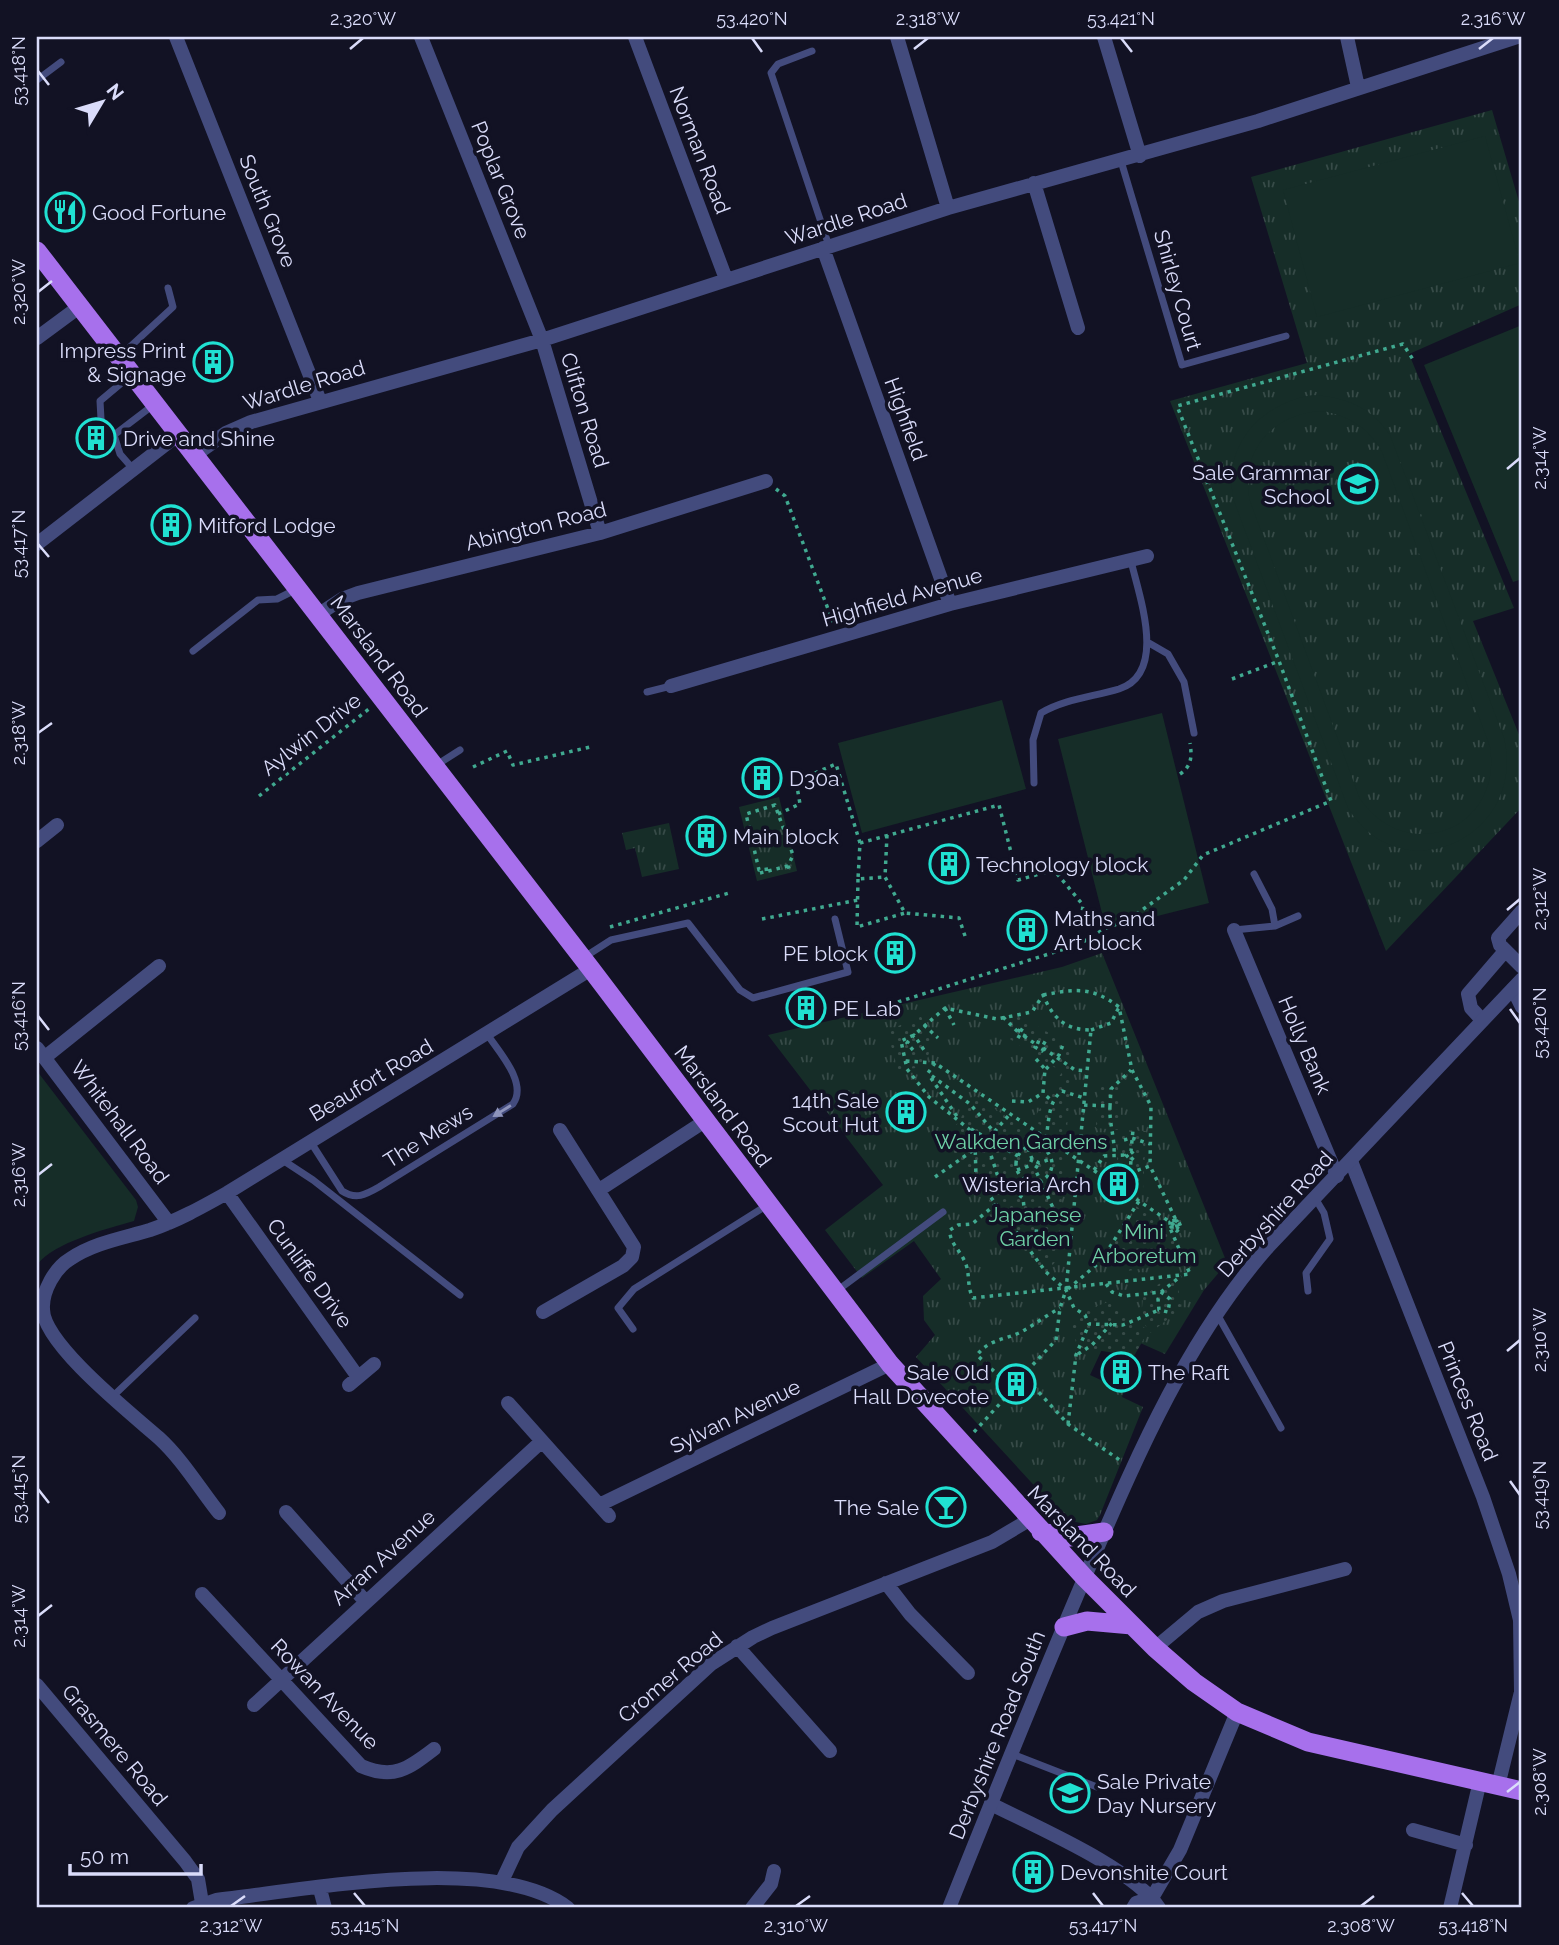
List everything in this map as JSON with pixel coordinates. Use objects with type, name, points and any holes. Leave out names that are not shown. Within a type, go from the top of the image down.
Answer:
[{"type":"main road","name":"Marsland Road","points":[[37,251],[319,614],[890,1364],[1085,1578],[1155,1648],[1194,1682],[1237,1712],[1308,1742],[1522,1791]]},
{"type":"main road","points":[[1035,1526],[1069,1537],[1104,1532]]},
{"type":"main road","points":[[1064,1627],[1087,1621],[1132,1625]]},
{"type":"street","name":"South Grove","points":[[176,37],[320,401]]},
{"type":"street","name":"Poplar Grove","points":[[421,37],[542,340]]},
{"type":"street","name":"Norman Road","points":[[635,37],[726,278]]},
{"type":"street","points":[[897,37],[948,208]]},
{"type":"street","points":[[1104,37],[1140,156]]},
{"type":"street","points":[[1347,37],[1357,88]]},
{"type":"street","name":"Wardle Road","points":[[194,455],[226,433],[320,401],[542,340],[948,208],[1140,156],[1357,88],[1483,41],[1517,37]]},
{"type":"street","points":[[1034,183],[1078,328]]},
{"type":"street","name":"Highfield","points":[[826,247],[950,604]]},
{"type":"street","points":[[37,338],[79,307]]},
{"type":"street","name":"Clifton Road","points":[[542,340],[600,533]]},
{"type":"street","points":[[37,544],[135,471],[179,434]]},
{"type":"street","name":"Abington Road","points":[[319,614],[342,599],[358,593],[600,533],[766,481]]},
{"type":"street","name":"Highfield Avenue","points":[[671,686],[950,604],[1147,556]]},
{"type":"street","points":[[37,841],[57,825]]},
{"type":"street","points":[[1522,911],[1498,938],[1506,951],[1522,967]]},
{"type":"street","name":"Holly Bank","points":[[1234,930],[1337,1176]]},
{"type":"street","points":[[1482,1020],[1471,1008],[1468,994],[1506,951]]},
{"type":"street","name":"Beaufort Road","points":[[219,1513],[161,1440],[110,1398],[51,1329],[43,1309],[50,1283],[59,1267],[72,1257],[110,1241],[169,1223],[227,1193],[487,1034],[587,964]]},
{"type":"street","points":[[40,1053],[159,967]]},
{"type":"street","points":[[1518,984],[1522,1007]]},
{"type":"street","name":"Derbyshire Road","points":[[1085,1578],[1131,1468],[1217,1313],[1242,1277],[1518,984]]},
{"type":"street","name":"Whitehall Road","points":[[40,1053],[169,1223]]},
{"type":"street","points":[[599,1190],[705,1121]]},
{"type":"street","points":[[543,1312],[623,1266],[632,1257],[635,1247],[560,1129]]},
{"type":"street","name":"Princes Road","points":[[1351,1161],[1483,1497],[1520,1620],[1521,1692],[1466,1845],[1450,1908]]},
{"type":"street","name":"Cunliffe Drive","points":[[227,1193],[353,1381],[374,1364]]},
{"type":"street","name":"Sylvan Avenue","points":[[599,1505],[890,1364]]},
{"type":"street","points":[[508,1403],[610,1516]]},
{"type":"street","name":"Arran Avenue","points":[[254,1705],[542,1441]]},
{"type":"street","points":[[286,1512],[366,1602]]},
{"type":"street","name":"Cromer Road","points":[[502,1881],[518,1847],[552,1810],[682,1689],[737,1646],[772,1628],[1035,1526]]},
{"type":"street","points":[[1155,1648],[1198,1612],[1223,1601],[1345,1569]]},
{"type":"street","name":"Derbyshire Road South","points":[[949,1908],[1085,1578]]},
{"type":"street","points":[[886,1583],[910,1614],[968,1673]]},
{"type":"street","name":"Rowan Avenue","points":[[202,1594],[361,1766],[388,1774],[414,1764],[434,1749]]},
{"type":"street","points":[[737,1646],[830,1751]]},
{"type":"street","name":"Grasmere Road","points":[[37,1685],[185,1861],[198,1879],[198,1906]]},
{"type":"street","points":[[1156,1903],[1237,1712]]},
{"type":"street","points":[[991,1804],[1107,1864],[1156,1903]]},
{"type":"street","points":[[1413,1830],[1466,1845]]},
{"type":"street","points":[[752,1908],[771,1884],[774,1871]]},
{"type":"street","points":[[198,1906],[425,1878],[502,1881],[540,1892],[568,1908]]},
{"type":"street","points":[[320,1889],[325,1908]]},
{"type":"street","points":[[1133,1908],[1136,1903],[1156,1903]]},
{"type":"lane","points":[[813,51],[778,64],[771,73],[826,247]]},
{"type":"lane","points":[[37,80],[61,62]]},
{"type":"lane","name":"Shirley Court","points":[[1122,161],[1182,365],[1286,336]]},
{"type":"lane","points":[[118,357],[173,307],[167,288]]},
{"type":"lane","points":[[132,374],[100,401],[101,419],[107,436],[114,435],[155,404]]},
{"type":"lane","points":[[114,435],[120,454],[135,471]]},
{"type":"lane","points":[[1034,783],[1033,740],[1041,713],[1054,706],[1121,688],[1132,682],[1140,672],[1149,643],[1131,561]]},
{"type":"lane","points":[[193,651],[258,600],[277,599],[298,587]]},
{"type":"lane","points":[[1149,643],[1168,654],[1184,682],[1194,733]]},
{"type":"lane","points":[[647,692],[671,686]]},
{"type":"lane","points":[[434,766],[460,750]]},
{"type":"lane","points":[[1254,874],[1272,909],[1275,926]]},
{"type":"lane","points":[[1234,930],[1275,926],[1298,916]]},
{"type":"lane","points":[[587,964],[611,940],[688,923],[740,990],[753,998],[848,972],[835,919]]},
{"type":"lane","name":"The Mews","points":[[310,1142],[342,1191],[350,1196],[363,1197],[513,1104],[518,1097],[518,1086],[487,1034]]},
{"type":"lane","points":[[281,1159],[313,1180],[460,1295]]},
{"type":"lane","points":[[1308,1291],[1306,1273],[1330,1239],[1324,1213],[1315,1198]]},
{"type":"lane","points":[[633,1329],[618,1308],[634,1289],[769,1204]]},
{"type":"lane","points":[[834,1293],[943,1212]]},
{"type":"lane","points":[[1217,1313],[1281,1428]]},
{"type":"lane","points":[[110,1398],[195,1318]]},
{"type":"lane","points":[[1011,1754],[1097,1787]]},
{"type":"path","points":[[898,1002],[1080,944],[1139,912],[1184,880],[1203,855],[1331,801],[1279,661],[1177,406],[1403,344],[1414,361]]},
{"type":"path","points":[[766,481],[785,496],[839,636]]},
{"type":"path","points":[[1232,679],[1279,661]]},
{"type":"path","name":"Aylwin Drive","points":[[259,796],[382,698]]},
{"type":"path","points":[[1180,775],[1187,769],[1192,756],[1190,742],[1194,733]]},
{"type":"path","points":[[473,767],[507,751],[513,765],[590,747]]},
{"type":"path","points":[[778,814],[800,804],[796,781],[836,764],[860,843],[857,927],[905,913],[960,918],[966,939]]},
{"type":"path","points":[[775,805],[778,814],[793,855],[789,868],[759,870],[746,814],[775,805]]},
{"type":"path","points":[[860,843],[999,806],[1018,880],[1054,870],[1083,905],[1082,914]]},
{"type":"path","points":[[887,835],[885,877],[905,913]]},
{"type":"path","points":[[761,873],[768,869]]},
{"type":"path","points":[[858,879],[885,877]]},
{"type":"path","points":[[600,932],[620,921],[729,893]]},
{"type":"path","points":[[762,919],[858,900]]},
{"type":"path","points":[[945,1008],[997,1018],[1032,1012],[1043,995],[1072,989],[1100,992],[1119,1007],[1132,1070],[1151,1106],[1150,1166],[1175,1218],[1172,1223],[1190,1274],[1066,1290],[973,1298],[967,1287],[969,1272],[965,1261],[949,1234],[953,1227],[969,1226],[996,1204]]},
{"type":"path","points":[[1043,995],[1059,1021],[1075,1030],[1091,1030],[1111,1023],[1119,1007]]},
{"type":"path","points":[[945,1008],[954,1025]]},
{"type":"path","points":[[913,1050],[907,1043],[945,1008]]},
{"type":"path","points":[[1003,1017],[1018,1032],[1016,1035],[1023,1039],[1024,1036],[1037,1045],[1039,1040],[1046,1044],[1043,1048],[1075,1070],[1087,1071]]},
{"type":"path","points":[[924,1026],[938,1038]]},
{"type":"path","points":[[1027,1371],[1056,1340],[1060,1308],[1066,1290],[1091,1030]]},
{"type":"path","points":[[914,1035],[924,1049],[925,1062]]},
{"type":"path","points":[[914,1035],[901,1041],[907,1069],[929,1097],[969,1129],[1018,1156]]},
{"type":"path","points":[[1043,1093],[1045,1069],[1057,1056],[1064,1042]]},
{"type":"path","points":[[1036,1059],[1045,1069]]},
{"type":"path","points":[[906,1061],[935,1063],[1139,1200],[1172,1223],[1176,1227],[1172,1225],[1171,1227],[1177,1231],[1181,1227],[1180,1223],[1175,1219],[1171,1221],[1178,1222],[1179,1227],[1177,1229],[1172,1227],[1177,1227],[1176,1222],[1172,1223]]},
{"type":"path","points":[[928,1073],[935,1063]]},
{"type":"path","points":[[1114,1156],[1115,1136],[1110,1125],[1111,1089],[1132,1070]]},
{"type":"path","points":[[928,1073],[960,1121]]},
{"type":"path","points":[[928,1073],[970,1104],[994,1132]]},
{"type":"path","points":[[1044,1150],[1048,1139],[1052,1101],[1062,1091],[1084,1098]]},
{"type":"path","points":[[1012,1101],[1028,1102],[1043,1093]]},
{"type":"path","points":[[1043,1093],[1052,1101]]},
{"type":"path","points":[[1084,1105],[1110,1106]]},
{"type":"path","points":[[1010,1114],[994,1132],[988,1146],[999,1180],[1023,1198],[1024,1207],[1037,1221]]},
{"type":"path","points":[[969,1129],[975,1149],[976,1177],[1046,1272],[1066,1290],[1074,1308],[1085,1315],[1090,1324]]},
{"type":"path","points":[[1130,1173],[1131,1160],[1135,1156],[1131,1151],[1133,1130]]},
{"type":"path","points":[[1124,1140],[1132,1138],[1150,1144]]},
{"type":"path","points":[[1028,1148],[1032,1159],[1039,1163]]},
{"type":"path","points":[[1028,1148],[1044,1150],[1051,1159],[1049,1173],[1039,1182],[1025,1180],[1017,1171],[1018,1156],[1028,1148]]},
{"type":"path","points":[[935,1177],[975,1149]]},
{"type":"path","points":[[1094,1170],[1104,1156],[1126,1155],[1131,1151]]},
{"type":"path","points":[[1126,1155],[1131,1160]]},
{"type":"path","points":[[1017,1171],[1029,1166],[1032,1159]]},
{"type":"path","points":[[1034,1170],[1039,1163],[1051,1159]]},
{"type":"path","points":[[1028,1248],[1036,1236],[1037,1221],[1041,1216],[1055,1212],[1034,1170],[1029,1166]]},
{"type":"path","points":[[1119,1168],[1130,1173],[1150,1166]]},
{"type":"path","points":[[1066,1290],[1101,1261],[1139,1200]]},
{"type":"path","points":[[1159,1310],[1158,1299],[1161,1293],[1183,1275]]},
{"type":"path","points":[[1090,1324],[1113,1322],[1123,1325],[1159,1310],[1168,1312],[1170,1300],[1161,1293],[1124,1296],[1112,1292],[1106,1283]]},
{"type":"path","points":[[1000,1377],[978,1355],[982,1348],[999,1338],[1019,1333],[1060,1308]]},
{"type":"path","points":[[1076,1355],[1092,1345],[1113,1322]]},
{"type":"path","points":[[1068,1424],[1076,1355],[1090,1324]]},
{"type":"path","points":[[1006,1398],[999,1388],[1000,1377],[1012,1367],[1027,1371]]},
{"type":"path","points":[[1027,1371],[1033,1386],[1068,1424],[1131,1468]]},
{"type":"path","points":[[962,1444],[1006,1398],[1023,1399],[1033,1386]]},
{"type":"green space","points":[[1492,110],[1522,212],[1522,304],[1409,354],[1514,608],[1473,621],[1522,742],[1522,807],[1386,951],[1170,401],[1307,363],[1251,177]]},
{"type":"green space","points":[[1485,136],[1520,263],[1317,317],[1283,190]]},
{"type":"green space","points":[[1522,325],[1522,579],[1513,582],[1424,365]]},
{"type":"green space","points":[[1313,395],[1346,401],[1374,417],[1390,435],[1504,738],[1506,773],[1497,803],[1479,827],[1455,843],[1427,850],[1398,848],[1371,834],[1348,808],[1234,501],[1234,462],[1240,445],[1249,430],[1262,418],[1277,407]],"holes":[[[1305,413],[1332,413],[1357,424],[1371,436],[1382,452],[1490,747],[1490,776],[1482,799],[1467,817],[1448,829],[1426,834],[1402,831],[1380,820],[1360,799],[1250,501],[1250,466],[1255,451],[1264,438],[1275,427]]]},
{"type":"green space","points":[[1002,700],[1026,789],[862,833],[838,743]]},
{"type":"green space","points":[[1162,713],[1209,903],[1106,929],[1058,739]]},
{"type":"green space","points":[[779,797],[797,871],[757,881],[739,807]]},
{"type":"green space","points":[[669,823],[679,869],[642,877],[635,848],[626,850],[622,833]]},
{"type":"green space","name":"Walkden Gardens","points":[[1102,953],[1227,1263],[1204,1290],[1165,1354],[1111,1330],[1090,1375],[1124,1391],[1122,1397],[1143,1407],[1100,1515],[1097,1520],[1086,1524],[1066,1520],[916,1357],[935,1335],[924,1320],[923,1296],[941,1279],[914,1241],[862,1278],[825,1230],[883,1185],[768,1035],[1062,967]]},
{"type":"green space","points":[[1018,1015],[1073,1047],[1066,1142],[1033,1120],[1062,1072],[1005,1036]]},
{"type":"green space","points":[[921,1016],[932,1042],[925,1067],[898,1070],[887,1031]]},
{"type":"green space","points":[[37,1071],[136,1200],[138,1207],[134,1221],[68,1243],[37,1265]]},
{"type":"green space","points":[[1098,1084],[1122,1086],[1120,1130],[1146,1131],[1143,1190],[1116,1175],[1119,1130],[1096,1128]]},
{"type":"green space","name":"Japanese Garden","points":[[975,1096],[1066,1155],[1056,1261],[1043,1276],[941,1135],[947,1139]]},
{"type":"green space","name":"Mini Arboretum","points":[[1136,1206],[1165,1228],[1171,1218],[1183,1220],[1183,1232],[1172,1236],[1184,1262],[1127,1271],[1107,1251]]},
{"type":"green space","points":[[1168,1277],[1177,1283],[1182,1308],[1145,1337],[1134,1356],[1077,1347],[1070,1316],[1108,1302],[1149,1331],[1141,1319],[1143,1297]]},
{"type":"place","name":"Good Fortune","points":[[65,212]]},
{"type":"place","name":"Impress Print & Signage","points":[[213,362]]},
{"type":"place","name":"Drive and Shine","points":[[96,438]]},
{"type":"place","name":"Sale Grammar School","points":[[1358,484]]},
{"type":"place","name":"Mitford Lodge","points":[[171,525]]},
{"type":"place","name":"D30a","points":[[762,778]]},
{"type":"place","name":"Main block","points":[[706,836]]},
{"type":"place","name":"Technology block","points":[[949,864]]},
{"type":"place","name":"Maths and Art block","points":[[1027,930]]},
{"type":"place","name":"PE block","points":[[895,953]]},
{"type":"place","name":"PE Lab","points":[[806,1008]]},
{"type":"place","name":"14th Sale Scout Hut","points":[[906,1112]]},
{"type":"place","name":"Wisteria Arch","points":[[1118,1184]]},
{"type":"place","name":"The Raft","points":[[1121,1372]]},
{"type":"place","name":"Sale Old Hall Dovecote","points":[[1016,1384]]},
{"type":"place","name":"The Sale","points":[[946,1507]]},
{"type":"place","name":"Sale Private Day Nursery","points":[[1070,1793]]},
{"type":"place","name":"Devonshite Court","points":[[1033,1872]]}]
